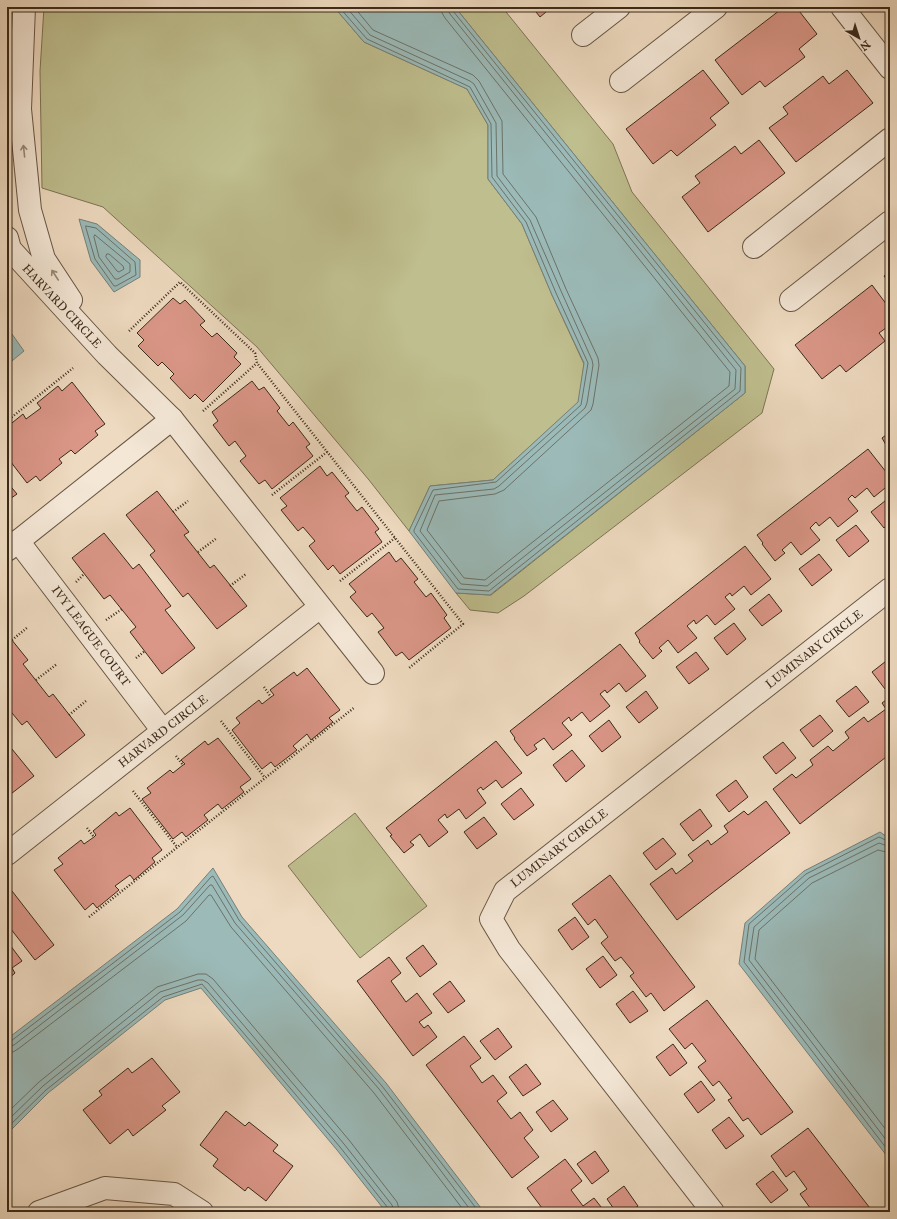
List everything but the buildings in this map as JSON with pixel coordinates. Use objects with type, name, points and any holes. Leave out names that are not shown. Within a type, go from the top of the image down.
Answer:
[{"type":"street","name":"HARVARD CIRCLE","points":[[24,7],[20,110],[30,210],[44,259],[107,355]]},
{"type":"street","points":[[583,35],[619,7]]},
{"type":"street","points":[[621,80],[716,7]]},
{"type":"street","points":[[842,7],[890,68]]},
{"type":"street","points":[[754,246],[890,139]]},
{"type":"street","points":[[791,300],[890,222]]},
{"type":"street","points":[[8,246],[36,230]]},
{"type":"street","name":"HARVARD CIRCLE","points":[[8,246],[107,355],[172,420],[373,673]]},
{"type":"street","points":[[12,546],[172,420]]},
{"type":"street","name":"IVY LEAGUE COURT","points":[[12,546],[163,731]]},
{"type":"street","name":"LUMINARY CIRCLE","points":[[713,1212],[509,949],[491,919],[505,891],[890,590]]},
{"type":"street","name":"HARVARD CIRCLE","points":[[7,854],[320,607]]},
{"type":"street","points":[[39,1212],[105,1188],[174,1194],[202,1212]]},
{"type":"path","points":[[129,331],[180,282],[255,353],[257,363],[463,624],[409,668]]},
{"type":"path","points":[[203,411],[257,363]]},
{"type":"path","points":[[7,421],[73,368]]},
{"type":"path","points":[[272,495],[327,452]]},
{"type":"path","points":[[173,512],[188,501]]},
{"type":"path","points":[[198,552],[217,538]]},
{"type":"path","points":[[340,582],[395,538]]},
{"type":"path","points":[[76,582],[84,574]]},
{"type":"path","points":[[230,586],[246,574]]},
{"type":"path","points":[[106,620],[122,609]]},
{"type":"path","points":[[12,640],[28,628]]},
{"type":"path","points":[[136,658],[144,651]]},
{"type":"path","points":[[36,680],[57,664]]},
{"type":"path","points":[[264,687],[271,697]]},
{"type":"path","points":[[69,715],[86,701]]},
{"type":"path","points":[[89,916],[355,707]]},
{"type":"path","points":[[221,721],[265,778]]},
{"type":"path","points":[[176,756],[183,766]]},
{"type":"path","points":[[133,791],[177,847]]},
{"type":"path","points":[[87,828],[94,837]]},
{"type":"shaded area","points":[[44,7],[334,7],[364,42],[467,89],[488,125],[488,179],[522,224],[552,295],[584,364],[579,402],[493,480],[430,486],[409,531],[369,480],[257,347],[103,207],[42,188],[40,71]]},
{"type":"shaded area","points":[[455,7],[502,7],[613,144],[632,192],[774,369],[762,413],[524,596],[498,613],[470,610],[456,593],[491,595],[745,393],[745,366]]},
{"type":"shaded area","points":[[355,813],[427,906],[360,958],[288,866]]},
{"type":"water","points":[[334,7],[455,7],[745,366],[745,393],[490,595],[456,593],[409,531],[430,486],[493,480],[578,402],[584,363],[552,295],[522,224],[488,179],[488,125],[467,89],[364,42]]},
{"type":"water","points":[[79,219],[97,224],[140,260],[140,277],[114,292],[91,261]]},
{"type":"water","points":[[7,327],[24,351],[7,365]]},
{"type":"water","points":[[880,832],[890,839],[890,1160],[739,964],[745,923],[804,871]]},
{"type":"water","points":[[213,868],[242,917],[386,1083],[484,1212],[386,1212],[337,1150],[201,988],[165,1000],[48,1093],[7,1134],[7,1039],[177,909]]}]
